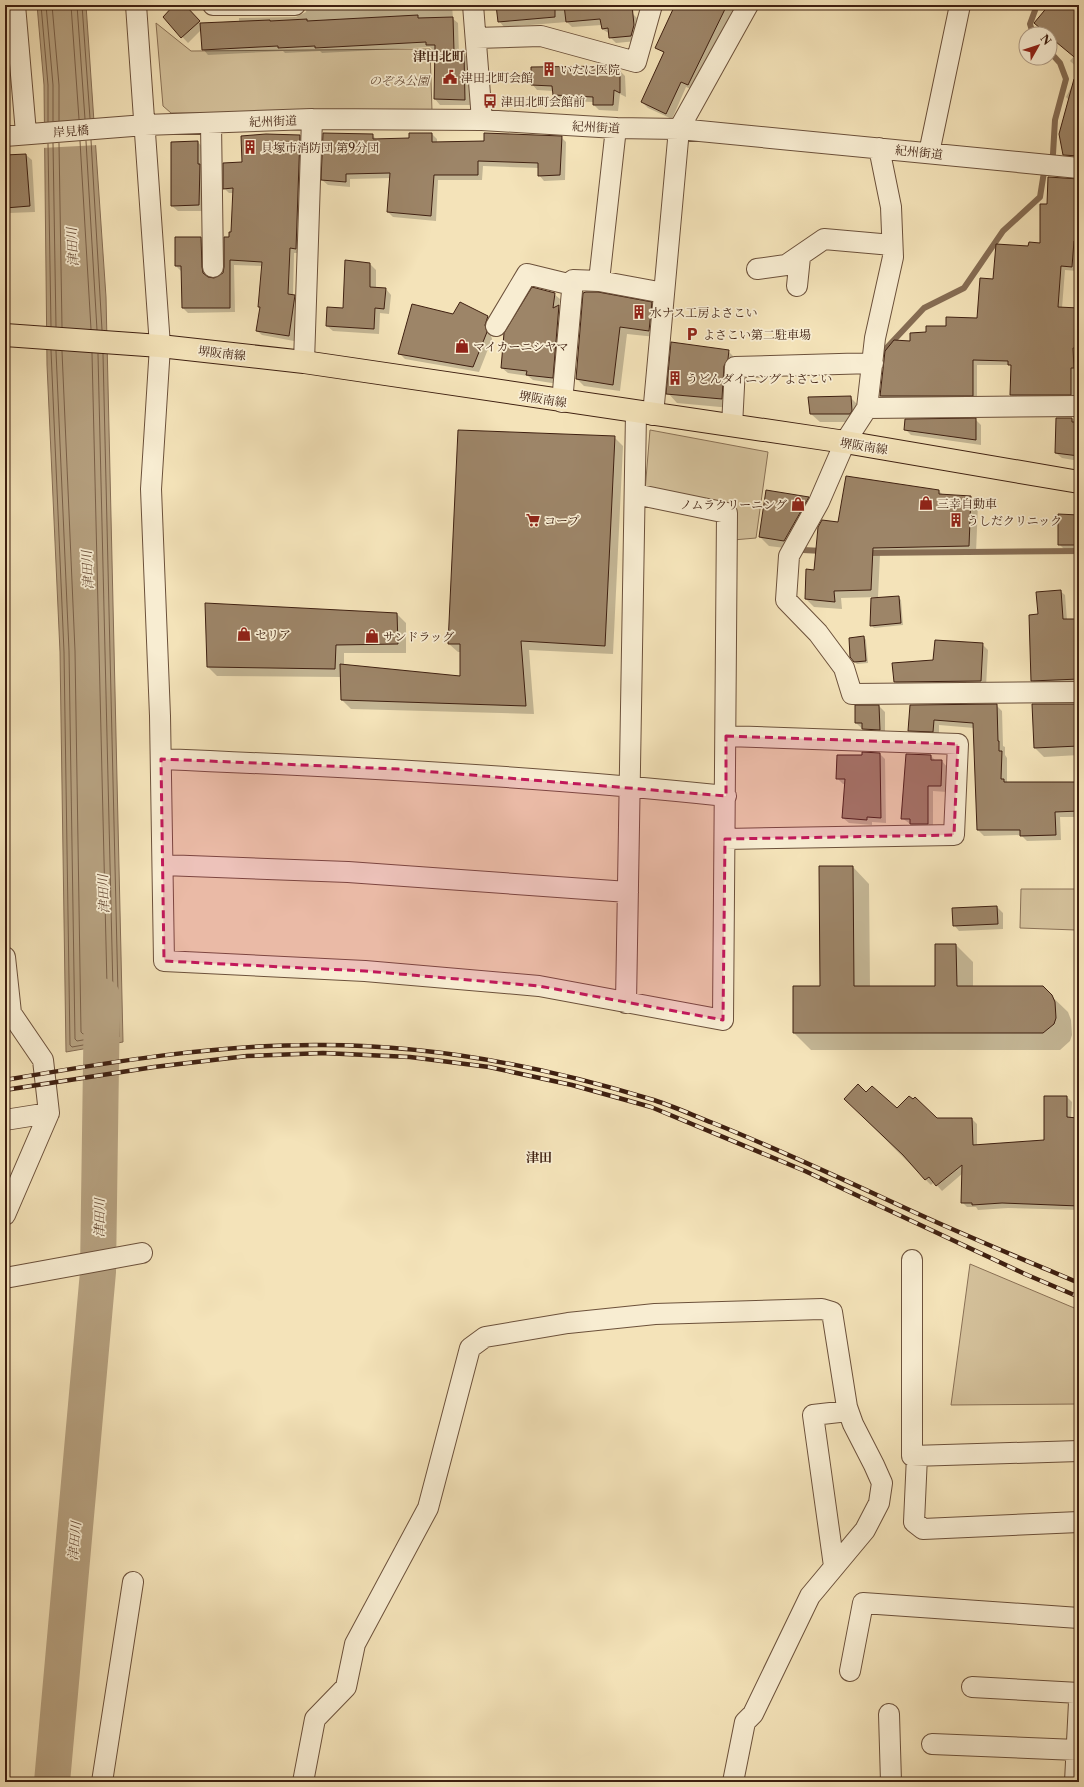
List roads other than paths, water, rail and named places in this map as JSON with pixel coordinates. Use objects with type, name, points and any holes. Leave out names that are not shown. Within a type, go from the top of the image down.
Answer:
[{"type":"main road","name":"堺阪南線","points":[[5,335],[160,346],[304,362],[562,402],[845,442],[1079,482]]},
{"type":"street","points":[[5,136],[28,134],[11,30],[15,5]]},
{"type":"street","points":[[136,5],[160,346],[151,489],[160,716],[164,960],[365,971],[539,986],[626,1004],[723,1020],[726,796],[727,513],[635,494]]},
{"type":"street","points":[[213,5],[295,5]]},
{"type":"street","points":[[473,5],[482,120]]},
{"type":"street","points":[[476,38],[541,36],[636,62],[652,5]]},
{"type":"street","points":[[626,1004],[635,494],[644,414],[664,293],[679,129],[748,5]]},
{"type":"street","points":[[929,153],[960,5]]},
{"type":"street","points":[[304,362],[312,119]]},
{"type":"street","name":"紀州街道","points":[[112,128],[145,125],[312,119],[482,120],[616,128],[679,129],[1079,168]]},
{"type":"street","points":[[211,123],[213,267]]},
{"type":"street","name":"岸見橋","points":[[28,134],[112,128]]},
{"type":"street","points":[[599,281],[616,128]]},
{"type":"street","points":[[879,148],[892,207],[893,257],[874,338],[873,363],[867,408],[845,442],[819,502],[789,556],[786,600],[818,633],[844,668],[852,694],[1079,692]]},
{"type":"street","points":[[757,269],[786,265],[800,257],[824,239],[892,245]]},
{"type":"street","points":[[797,286],[800,257]]},
{"type":"street","points":[[496,326],[527,274],[572,285]]},
{"type":"street","points":[[562,402],[573,280],[599,281],[664,293]]},
{"type":"street","points":[[732,426],[735,367],[873,363]]},
{"type":"street","points":[[867,408],[1079,406]]},
{"type":"street","points":[[725,839],[954,835],[958,744],[726,736]]},
{"type":"street","points":[[161,759],[398,769],[630,786],[726,796]]},
{"type":"street","points":[[163,865],[348,872],[628,892]]},
{"type":"street","points":[[5,957],[8,1013],[43,1060],[49,1113],[5,1215]]},
{"type":"street","points":[[5,1120],[49,1113]]},
{"type":"street","points":[[5,1278],[142,1252]]},
{"type":"street","points":[[912,1260],[912,1456],[1079,1451]]},
{"type":"street","points":[[303,1782],[315,1719],[346,1687],[355,1644],[428,1508],[470,1348],[485,1337],[568,1323],[655,1314],[822,1309],[832,1312],[848,1411],[882,1483],[879,1503],[865,1530],[810,1596],[753,1714],[746,1722],[733,1782]]},
{"type":"street","points":[[834,1566],[813,1415],[848,1411]]},
{"type":"street","points":[[917,1456],[914,1522],[923,1529],[1079,1522]]},
{"type":"street","points":[[102,1782],[133,1582]]},
{"type":"street","points":[[850,1671],[863,1603],[1079,1618]]},
{"type":"street","points":[[972,1687],[1079,1693]]},
{"type":"street","points":[[1075,1782],[1079,1702]]},
{"type":"street","points":[[889,1714],[891,1782]]},
{"type":"street","points":[[932,1744],[1076,1750]]},
{"type":"water","points":[[37,5],[86,5],[106,297],[123,1042],[66,1052],[60,652],[47,365],[44,85]]},
{"type":"waterway","points":[[1031,26],[1037,5]]},
{"type":"waterway","points":[[1053,154],[1055,120],[1066,79],[1058,61]]},
{"type":"waterway","points":[[879,356],[924,308],[964,288],[1003,231],[1040,197],[1044,172]]},
{"type":"waterway","points":[[803,550],[823,551]]},
{"type":"waterway","points":[[865,553],[1079,551]]},
{"type":"waterway","name":"津田川","points":[[52,1782],[98,1272],[102,996]]},
{"type":"railway","points":[[5,1080],[164,1055],[283,1045],[365,1046],[406,1049],[489,1060],[610,1087],[674,1107],[761,1143],[947,1227],[1079,1283]]},
{"type":"railway","points":[[5,1090],[154,1067],[247,1056],[323,1053],[410,1057],[489,1067],[572,1085],[651,1107],[805,1171],[1025,1274],[1079,1297]]},
{"type":"place","name":"いたに医院","points":[[549,69]]},
{"type":"place","name":"津田北町会館","points":[[450,77]]},
{"type":"place","name":"津田北町会館前","points":[[490,101]]},
{"type":"place","name":"貝塚市消防団 第9分団","points":[[250,147]]},
{"type":"place","name":"水ナス工房よさこい","points":[[639,312]]},
{"type":"place","name":"よさこい第二駐車場","points":[[692,334]]},
{"type":"place","name":"マイカーニシヤマ","points":[[462,346]]},
{"type":"place","name":"うどんダイニング よさこい","points":[[675,378]]},
{"type":"place","name":"三幸自動車","points":[[926,503]]},
{"type":"place","name":"ノムラクリーニング","points":[[798,504]]},
{"type":"place","name":"コープ","points":[[533,520]]},
{"type":"place","name":"うしだクリニック","points":[[956,520]]},
{"type":"place","name":"セリア","points":[[244,634]]},
{"type":"place","name":"サンドラッグ","points":[[372,636]]},
{"type":"district","name":"津田北町","points":[[439,56]]},
{"type":"district","name":"津田","points":[[539,1157]]},
{"type":"park label","name":"のぞみ公園","points":[[399,80]]}]
